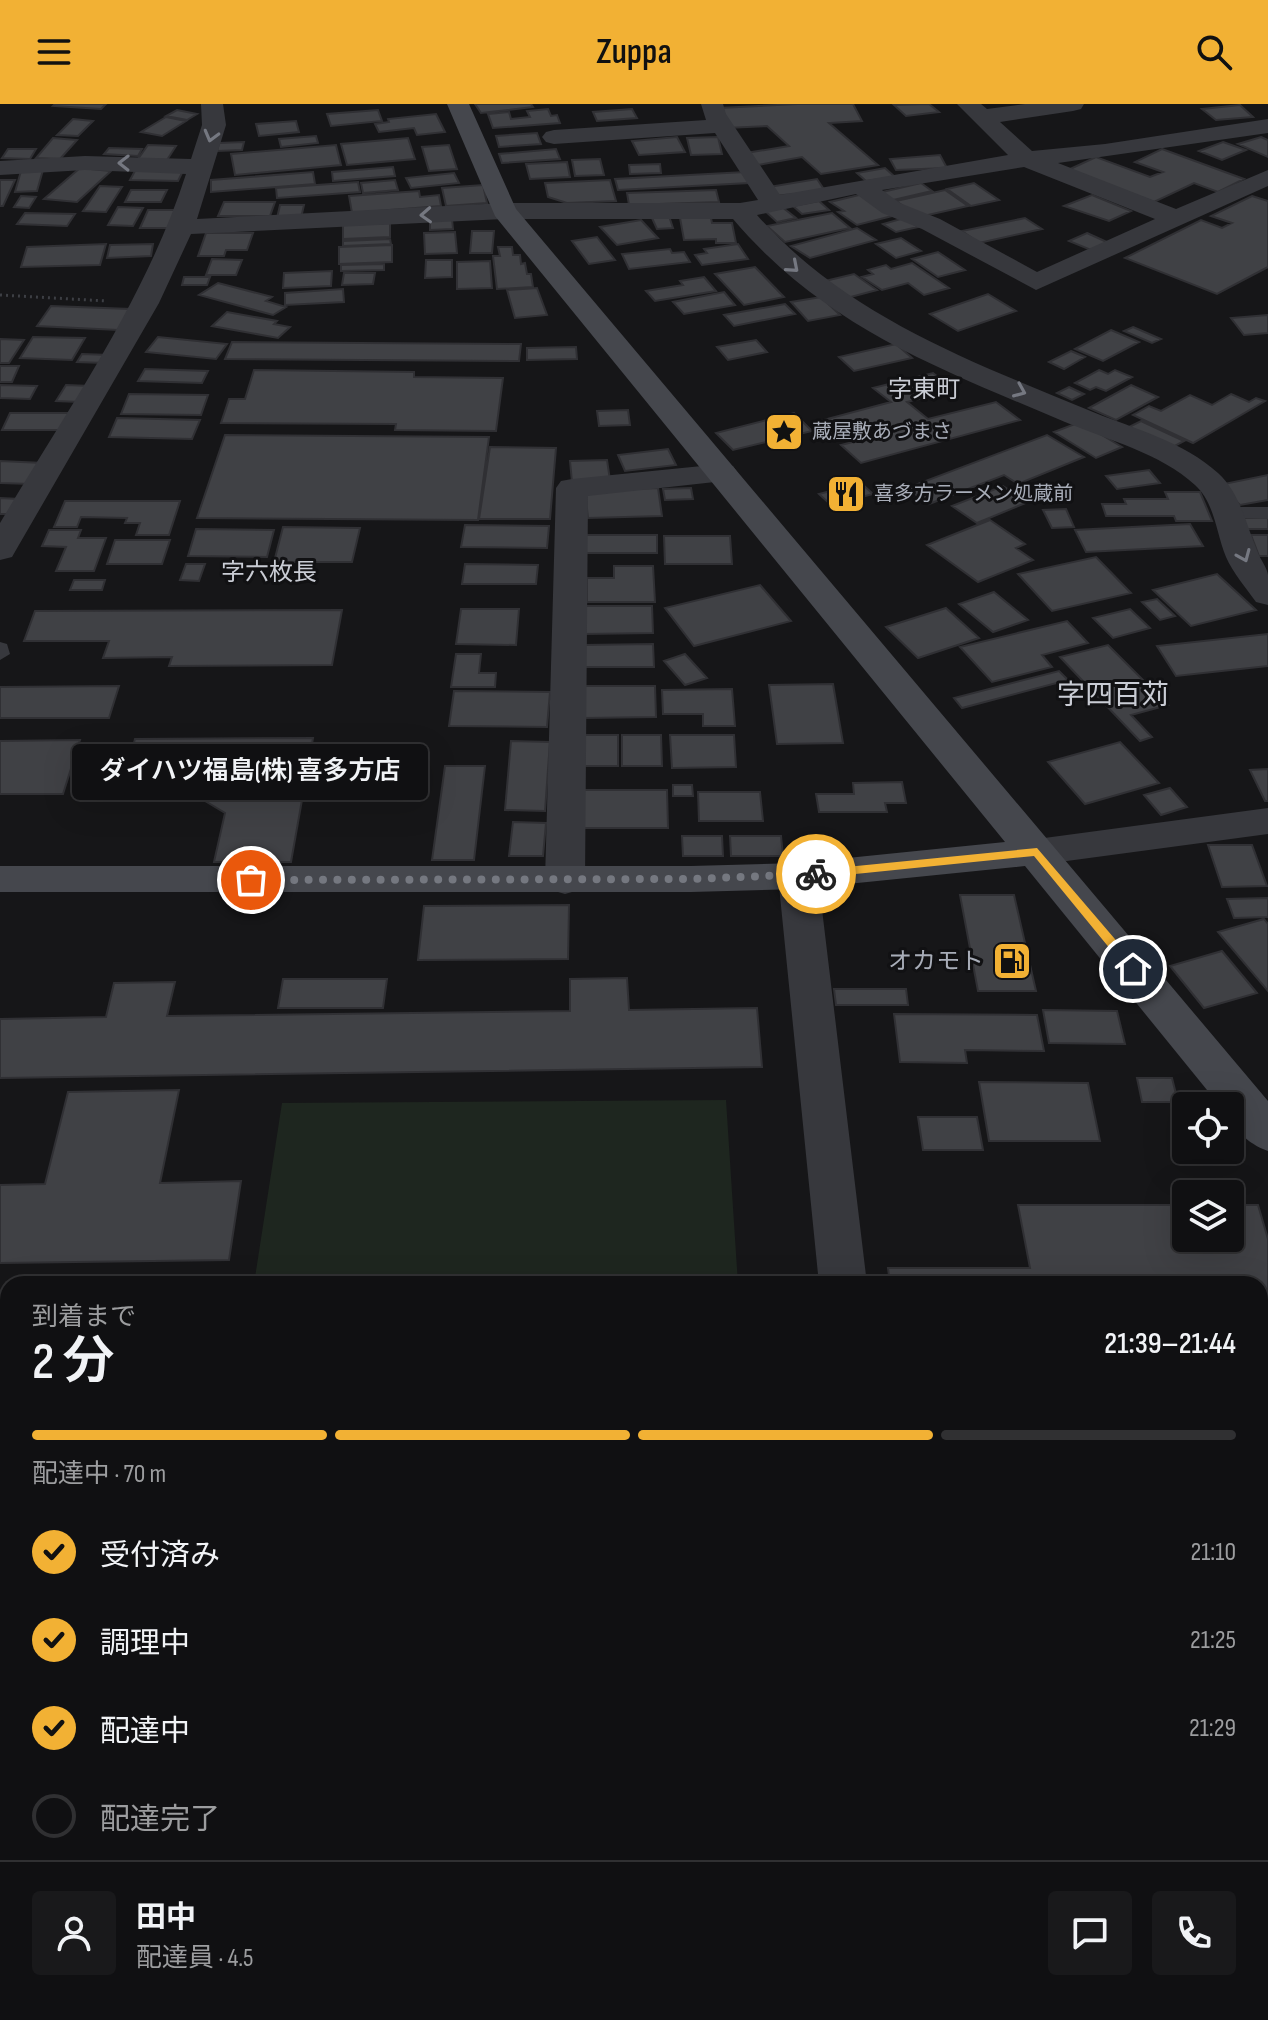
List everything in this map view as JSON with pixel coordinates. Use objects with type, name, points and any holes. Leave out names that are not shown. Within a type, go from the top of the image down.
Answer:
[{"type":"street","points":[[0,550],[145,303],[182,227],[214,125],[212,104]]},
{"type":"street","points":[[458,104],[504,211],[1268,1133]]},
{"type":"street","points":[[976,110],[1073,104]]},
{"type":"street","points":[[1253,104],[1268,117]]},
{"type":"street","points":[[976,110],[1026,159],[1179,219]]},
{"type":"street","points":[[554,137],[717,115],[773,203]]},
{"type":"street","points":[[182,227],[504,211],[740,211],[860,186],[1026,159],[1268,126]]},
{"type":"street","points":[[0,168],[125,163],[202,167]]},
{"type":"street","points":[[860,186],[891,208],[931,224],[1036,282],[1268,177]]},
{"type":"street","points":[[740,211],[757,234],[797,271],[875,323],[922,349],[1181,463],[1206,478],[1218,493],[1244,561],[1268,595]]},
{"type":"street","points":[[565,880],[572,488],[722,473]]},
{"type":"street","points":[[0,879],[565,880],[798,876],[1037,852],[1268,821]]},
{"type":"street","points":[[798,876],[842,1276]]},
{"type":"lane","points":[[1227,513],[1268,513]]},
{"type":"path","points":[[0,295],[145,303]]},
{"type":"shaded area","points":[[726,1100],[737,1276],[255,1276],[282,1103]]},
{"type":"building","points":[[106,104],[101,109],[53,106]]},
{"type":"building","points":[[475,104],[531,104],[533,107],[481,113]]},
{"type":"building","points":[[853,104],[862,121],[829,123],[878,165],[821,174],[802,157],[758,165],[746,153],[789,146],[767,126],[726,128],[719,108]]},
{"type":"building","points":[[929,104],[939,112],[906,116],[894,105]]},
{"type":"building","points":[[1240,105],[1253,117],[1216,120],[1202,109]]},
{"type":"building","points":[[548,109],[551,116],[557,115],[560,123],[493,128],[488,114],[509,112],[511,119],[530,117],[527,111]]},
{"type":"building","points":[[632,109],[637,118],[597,121],[593,112]]},
{"type":"building","points":[[177,110],[197,114],[187,120],[166,116]]},
{"type":"building","points":[[378,110],[382,121],[331,126],[327,114]]},
{"type":"building","points":[[436,114],[445,132],[417,135],[414,128],[379,132],[375,124],[389,122],[388,119]]},
{"type":"building","points":[[166,117],[186,121],[162,136],[141,132]]},
{"type":"building","points":[[73,119],[93,121],[78,136],[57,135]]},
{"type":"building","points":[[296,121],[299,132],[259,136],[256,124]]},
{"type":"building","points":[[537,133],[541,144],[499,147],[496,136]]},
{"type":"building","points":[[316,136],[318,143],[281,147],[279,139]]},
{"type":"building","points":[[677,137],[685,152],[639,155],[632,141]]},
{"type":"building","points":[[718,137],[722,154],[691,155],[687,138]]},
{"type":"building","points":[[1261,137],[1268,140],[1268,157],[1238,144]]},
{"type":"building","points":[[53,138],[77,140],[60,159],[36,158]]},
{"type":"building","points":[[408,138],[415,159],[347,165],[341,144]]},
{"type":"building","points":[[244,142],[242,150],[217,151],[219,143]]},
{"type":"building","points":[[1223,142],[1246,150],[1222,160],[1199,151]]},
{"type":"building","points":[[148,145],[176,146],[167,160],[138,159]]},
{"type":"building","points":[[336,145],[341,165],[235,175],[231,154]]},
{"type":"building","points":[[449,145],[457,169],[429,171],[422,147]]},
{"type":"building","points":[[109,148],[142,149],[138,156],[104,154]]},
{"type":"building","points":[[8,149],[36,149],[30,159],[2,158]]},
{"type":"building","points":[[556,149],[560,159],[502,163],[499,154]]},
{"type":"building","points":[[1162,149],[1244,179],[1218,192],[1194,183],[1154,202],[1068,170],[1096,157],[1150,177],[1163,172],[1135,162]]},
{"type":"building","points":[[940,155],[947,168],[896,170],[890,159]]},
{"type":"building","points":[[600,159],[604,175],[575,176],[572,160]]},
{"type":"building","points":[[567,162],[570,177],[530,179],[526,164]]},
{"type":"building","points":[[660,164],[661,173],[630,174],[629,165]]},
{"type":"building","points":[[393,167],[395,176],[333,181],[332,172]]},
{"type":"building","points":[[80,168],[111,171],[77,202],[44,199]]},
{"type":"building","points":[[885,168],[895,177],[866,181],[857,173]]},
{"type":"building","points":[[136,169],[183,171],[178,181],[130,180]]},
{"type":"building","points":[[43,170],[37,191],[15,192],[21,171]]},
{"type":"building","points":[[313,172],[315,184],[211,192],[211,180]]},
{"type":"building","points":[[745,172],[749,183],[618,190],[615,179]]},
{"type":"building","points":[[454,173],[459,183],[411,188],[406,178]]},
{"type":"building","points":[[817,179],[825,191],[774,196],[769,187]]},
{"type":"building","points":[[0,180],[15,180],[3,206],[0,206]]},
{"type":"building","points":[[395,180],[398,190],[363,193],[361,183]]},
{"type":"building","points":[[610,180],[616,201],[567,203],[548,197],[545,183]]},
{"type":"building","points":[[358,182],[360,192],[277,198],[276,188]]},
{"type":"building","points":[[921,183],[932,191],[889,201],[878,193]]},
{"type":"building","points":[[974,183],[999,200],[971,206],[947,189]]},
{"type":"building","points":[[483,185],[487,203],[446,206],[442,188]]},
{"type":"building","points":[[100,186],[122,187],[106,212],[83,211]]},
{"type":"building","points":[[131,190],[167,190],[161,202],[125,202]]},
{"type":"building","points":[[716,190],[719,202],[629,205],[627,193]]},
{"type":"building","points":[[945,190],[968,206],[919,217],[896,201]]},
{"type":"building","points":[[419,191],[420,197],[439,195],[441,206],[352,213],[349,196]]},
{"type":"building","points":[[863,194],[896,215],[857,225],[838,212],[844,211],[830,202]]},
{"type":"building","points":[[1092,195],[1131,211],[1109,221],[1064,206]]},
{"type":"building","points":[[21,196],[36,197],[29,208],[14,207]]},
{"type":"building","points":[[1252,196],[1268,201],[1268,267],[1217,294],[1125,258],[1201,220],[1222,228],[1232,223],[1211,216]]},
{"type":"building","points":[[819,201],[829,210],[802,214],[793,206]]},
{"type":"building","points":[[224,202],[275,202],[270,216],[218,216]]},
{"type":"building","points":[[280,205],[304,205],[301,218],[277,218]]},
{"type":"building","points":[[118,207],[143,208],[133,226],[108,225]]},
{"type":"building","points":[[782,207],[796,218],[777,222],[764,210]]},
{"type":"building","points":[[148,210],[184,210],[177,228],[140,228]]},
{"type":"building","points":[[25,213],[75,214],[67,226],[17,224]]},
{"type":"building","points":[[832,213],[850,228],[785,242],[767,226]]},
{"type":"building","points":[[669,216],[673,228],[657,229],[652,218]]},
{"type":"building","points":[[680,218],[711,218],[712,223],[732,223],[736,243],[716,243],[716,239],[684,240]]},
{"type":"building","points":[[904,218],[918,227],[896,232],[883,224]]},
{"type":"building","points":[[1025,218],[1042,229],[979,243],[962,231]]},
{"type":"building","points":[[452,219],[453,229],[430,230],[430,220]]},
{"type":"building","points":[[641,220],[658,238],[617,245],[600,227]]},
{"type":"building","points":[[390,223],[390,237],[343,239],[343,225]]},
{"type":"building","points":[[857,228],[876,240],[810,258],[791,246]]},
{"type":"building","points":[[472,231],[494,231],[492,253],[470,253]]},
{"type":"building","points":[[455,232],[457,253],[425,254],[424,233]]},
{"type":"building","points":[[206,233],[253,233],[247,250],[226,250],[224,256],[198,256]]},
{"type":"building","points":[[1087,233],[1109,243],[1091,250],[1069,241]]},
{"type":"building","points":[[597,237],[615,260],[589,264],[572,241]]},
{"type":"building","points":[[901,238],[921,251],[896,258],[876,244]]},
{"type":"building","points":[[390,239],[391,244],[343,246],[343,241]]},
{"type":"building","points":[[106,244],[100,265],[21,267],[27,247]]},
{"type":"building","points":[[153,244],[151,256],[107,258],[110,245]]},
{"type":"building","points":[[738,244],[748,259],[702,265],[695,255],[707,253],[704,249]]},
{"type":"building","points":[[392,245],[392,262],[339,264],[339,247]]},
{"type":"building","points":[[498,247],[512,247],[513,255],[520,255],[521,264],[525,263],[527,274],[531,274],[533,287],[497,289],[493,256],[500,256]]},
{"type":"building","points":[[670,249],[672,253],[684,252],[690,262],[629,269],[622,254]]},
{"type":"building","points":[[938,252],[965,270],[938,277],[912,259]]},
{"type":"building","points":[[212,259],[242,260],[236,275],[206,275]]},
{"type":"building","points":[[426,260],[452,260],[452,277],[425,278]]},
{"type":"building","points":[[490,261],[492,288],[457,289],[457,262]]},
{"type":"building","points":[[912,263],[949,288],[924,295],[908,283],[882,290],[862,277],[873,274],[868,270],[886,265],[891,269]]},
{"type":"building","points":[[384,264],[384,270],[341,271],[341,265]]},
{"type":"building","points":[[755,267],[784,297],[744,305],[715,274]]},
{"type":"building","points":[[332,271],[331,286],[283,288],[284,273]]},
{"type":"building","points":[[344,273],[375,273],[373,284],[342,285]]},
{"type":"building","points":[[854,274],[877,290],[847,298],[825,281]]},
{"type":"building","points":[[184,277],[210,277],[207,285],[182,285]]},
{"type":"building","points":[[704,277],[716,291],[655,301],[646,291],[683,285],[680,281]]},
{"type":"building","points":[[218,283],[272,297],[266,301],[286,307],[273,315],[199,295]]},
{"type":"building","points":[[537,288],[547,315],[515,318],[507,290]]},
{"type":"building","points":[[343,289],[344,302],[285,305],[285,293]]},
{"type":"building","points":[[724,292],[735,305],[684,314],[673,302]]},
{"type":"building","points":[[988,294],[1016,311],[958,331],[930,314]]},
{"type":"building","points":[[821,297],[840,315],[808,321],[791,302]]},
{"type":"building","points":[[785,304],[795,314],[734,326],[724,315]]},
{"type":"building","points":[[51,306],[130,309],[118,330],[37,326]]},
{"type":"building","points":[[227,312],[277,321],[274,324],[290,327],[278,338],[212,326]]},
{"type":"building","points":[[1268,315],[1268,333],[1244,335],[1231,318]]},
{"type":"building","points":[[1133,327],[1161,339],[1152,343],[1124,331]]},
{"type":"building","points":[[1111,330],[1139,342],[1103,361],[1075,349]]},
{"type":"building","points":[[33,337],[85,338],[72,360],[20,358]]},
{"type":"building","points":[[158,337],[227,344],[216,359],[146,352]]},
{"type":"building","points":[[0,339],[24,340],[9,363],[0,363]]},
{"type":"building","points":[[756,340],[767,352],[728,360],[717,347]]},
{"type":"building","points":[[232,342],[521,344],[519,361],[225,359]]},
{"type":"building","points":[[896,344],[912,358],[854,371],[839,357]]},
{"type":"building","points":[[576,347],[577,359],[527,360],[527,348]]},
{"type":"building","points":[[1071,351],[1085,357],[1064,369],[1049,362]]},
{"type":"building","points":[[82,354],[109,355],[104,363],[77,362]]},
{"type":"building","points":[[0,366],[19,366],[12,382],[0,382]]},
{"type":"building","points":[[145,369],[208,371],[202,383],[138,381]]},
{"type":"building","points":[[254,370],[414,372],[414,377],[503,378],[496,431],[395,430],[396,424],[221,423],[229,399],[245,399]]},
{"type":"building","points":[[1099,370],[1108,374],[1115,370],[1132,377],[1106,391],[1096,387],[1090,390],[1075,383]]},
{"type":"building","points":[[933,373],[954,390],[907,402],[928,419],[996,402],[1020,420],[861,463],[841,445],[888,433],[879,425],[832,437],[816,422],[891,402],[873,388]]},
{"type":"building","points":[[0,385],[37,386],[30,399],[0,398]]},
{"type":"building","points":[[66,385],[90,386],[80,402],[56,401]]},
{"type":"building","points":[[1131,385],[1158,397],[1116,420],[1089,408]]},
{"type":"building","points":[[1069,387],[1084,394],[1072,400],[1057,393]]},
{"type":"building","points":[[129,394],[208,395],[201,415],[121,414]]},
{"type":"building","points":[[1231,394],[1249,402],[1256,398],[1265,401],[1193,443],[1133,415],[1149,406],[1161,411],[1190,395],[1212,405]]},
{"type":"building","points":[[628,410],[630,425],[599,426],[597,411]]},
{"type":"building","points":[[10,413],[70,413],[63,430],[2,430]]},
{"type":"building","points":[[794,413],[812,431],[733,450],[716,433]]},
{"type":"building","points":[[117,418],[200,420],[192,439],[109,437]]},
{"type":"building","points":[[1141,421],[1184,441],[1173,447],[1129,427]]},
{"type":"building","points":[[1080,422],[1122,447],[1096,458],[1054,432]]},
{"type":"building","points":[[225,435],[489,437],[478,520],[197,518]]},
{"type":"building","points":[[1047,435],[1084,457],[1018,484],[1004,475],[929,504],[907,488]]},
{"type":"building","points":[[490,447],[556,448],[550,519],[479,519]]},
{"type":"building","points":[[668,449],[676,465],[625,471],[618,455]]},
{"type":"building","points":[[607,460],[610,480],[572,482],[570,461]]},
{"type":"building","points":[[0,461],[43,463],[31,484],[0,483]]},
{"type":"building","points":[[1149,470],[1160,483],[1117,489],[1106,476]]},
{"type":"building","points":[[1268,475],[1268,500],[1240,505],[1219,485]]},
{"type":"building","points":[[861,483],[873,494],[831,505],[819,494]]},
{"type":"building","points":[[1003,486],[1028,502],[977,523],[952,506]]},
{"type":"building","points":[[658,488],[662,516],[588,518],[585,491]]},
{"type":"building","points":[[691,488],[693,499],[665,500],[663,489]]},
{"type":"building","points":[[1165,492],[1200,492],[1212,521],[1176,521],[1174,516],[1106,516],[1102,504],[1126,504],[1124,499],[1168,499]]},
{"type":"building","points":[[0,498],[19,499],[10,514],[0,514]]},
{"type":"building","points":[[65,501],[180,501],[169,535],[136,535],[140,523],[125,523],[127,518],[81,517],[77,527],[54,527]]},
{"type":"building","points":[[1066,509],[1074,527],[1052,528],[1043,510]]},
{"type":"building","points":[[1242,518],[1268,518],[1268,529],[1246,529]]},
{"type":"building","points":[[990,520],[1025,544],[1016,548],[1033,560],[978,582],[927,545]]},
{"type":"building","points":[[1190,524],[1203,546],[1086,552],[1075,530]]},
{"type":"building","points":[[465,525],[549,526],[547,548],[461,547]]},
{"type":"building","points":[[283,527],[360,528],[352,562],[274,562]]},
{"type":"building","points":[[196,529],[274,530],[267,557],[188,556]]},
{"type":"building","points":[[49,530],[81,530],[78,538],[106,538],[94,571],[56,571],[66,547],[42,546]]},
{"type":"building","points":[[583,535],[657,535],[657,553],[582,553]]},
{"type":"building","points":[[1251,535],[1268,535],[1268,556],[1259,556]]},
{"type":"building","points":[[664,536],[730,536],[732,564],[665,564]]},
{"type":"building","points":[[115,540],[170,540],[162,564],[107,564]]},
{"type":"building","points":[[1096,557],[1131,593],[1052,611],[1018,574]]},
{"type":"building","points":[[186,564],[205,564],[199,581],[180,580]]},
{"type":"building","points":[[465,564],[538,565],[536,584],[462,584]]},
{"type":"building","points":[[614,566],[653,566],[655,602],[587,602],[587,578],[614,578]]},
{"type":"building","points":[[1217,574],[1256,610],[1191,626],[1153,590]]},
{"type":"building","points":[[74,580],[105,580],[102,590],[70,590]]},
{"type":"building","points":[[760,585],[791,621],[694,646],[665,608]]},
{"type":"building","points":[[994,592],[1028,620],[993,632],[959,604]]},
{"type":"building","points":[[1157,599],[1175,616],[1160,620],[1142,602]]},
{"type":"building","points":[[585,606],[652,606],[653,633],[584,634]]},
{"type":"building","points":[[946,608],[979,638],[918,658],[886,627]]},
{"type":"building","points":[[461,609],[519,609],[516,645],[456,644]]},
{"type":"building","points":[[1130,609],[1150,628],[1113,638],[1093,618]]},
{"type":"building","points":[[342,610],[332,665],[169,666],[172,657],[103,658],[109,641],[24,641],[35,611]]},
{"type":"building","points":[[1067,621],[1088,643],[1042,655],[1052,667],[992,682],[960,647]]},
{"type":"building","points":[[1268,634],[1268,666],[1176,676],[1157,646]]},
{"type":"building","points":[[653,644],[654,667],[584,667],[584,645]]},
{"type":"building","points":[[1108,645],[1168,705],[1131,715],[1152,737],[1140,741],[1060,657]]},
{"type":"building","points":[[456,654],[481,654],[479,673],[496,673],[495,687],[451,687]]},
{"type":"building","points":[[685,654],[707,678],[685,685],[664,661]]},
{"type":"building","points":[[1059,671],[1068,680],[962,708],[954,698]]},
{"type":"building","points":[[833,684],[843,743],[777,744],[769,685]]},
{"type":"building","points":[[119,686],[109,718],[0,718],[0,687]]},
{"type":"building","points":[[584,686],[655,686],[656,717],[584,718]]},
{"type":"building","points":[[732,689],[735,726],[703,726],[703,714],[663,714],[662,690]]},
{"type":"building","points":[[454,691],[550,692],[547,727],[449,726]]},
{"type":"building","points":[[582,735],[618,735],[618,766],[582,766]]},
{"type":"building","points":[[622,735],[661,735],[662,766],[622,766]]},
{"type":"building","points":[[670,735],[734,735],[736,767],[672,768]]},
{"type":"building","points":[[313,738],[291,862],[214,862],[225,813],[200,798],[118,798],[135,739]]},
{"type":"building","points":[[80,740],[63,794],[0,794],[0,741]]},
{"type":"building","points":[[511,741],[550,742],[545,811],[505,810]]},
{"type":"building","points":[[1120,742],[1159,783],[1085,804],[1048,762]]},
{"type":"building","points":[[445,766],[485,766],[474,860],[432,860]]},
{"type":"building","points":[[1268,769],[1268,801],[1265,801],[1250,770]]},
{"type":"building","points":[[902,782],[906,803],[885,803],[887,812],[819,812],[816,794],[854,794],[853,783]]},
{"type":"building","points":[[673,785],[692,785],[693,796],[673,796]]},
{"type":"building","points":[[1170,788],[1187,807],[1161,815],[1144,795]]},
{"type":"building","points":[[581,790],[667,790],[668,828],[581,828]]},
{"type":"building","points":[[698,792],[760,792],[763,821],[699,821]]},
{"type":"building","points":[[513,822],[546,823],[543,856],[509,856]]},
{"type":"building","points":[[682,836],[722,836],[723,856],[683,856]]},
{"type":"building","points":[[730,836],[781,836],[783,856],[731,856]]},
{"type":"building","points":[[1208,845],[1252,845],[1267,886],[1222,887]]},
{"type":"building","points":[[960,895],[1014,895],[1036,991],[978,991]]},
{"type":"building","points":[[1268,898],[1268,917],[1234,918],[1227,899]]},
{"type":"building","points":[[569,905],[568,959],[418,960],[424,906]]},
{"type":"building","points":[[1264,919],[1268,924],[1268,991],[1218,932]]},
{"type":"building","points":[[1222,951],[1257,993],[1204,1008],[1170,966]]},
{"type":"building","points":[[627,978],[629,1010],[757,1008],[762,1067],[0,1078],[0,1019],[106,1017],[114,983],[175,982],[167,1016],[570,1011],[570,979]]},
{"type":"building","points":[[283,979],[387,979],[383,1008],[278,1008]]},
{"type":"building","points":[[834,989],[906,989],[908,1005],[836,1005]]},
{"type":"building","points":[[1043,1010],[1117,1011],[1125,1044],[1049,1043]]},
{"type":"building","points":[[894,1014],[1037,1015],[1044,1051],[965,1050],[967,1063],[900,1062]]},
{"type":"building","points":[[1137,1078],[1172,1078],[1176,1092],[1172,1092],[1172,1102],[1142,1102]]},
{"type":"building","points":[[979,1082],[1088,1083],[1100,1141],[989,1141]]},
{"type":"building","points":[[179,1090],[160,1183],[241,1181],[229,1260],[0,1263],[0,1185],[45,1184],[68,1092]]},
{"type":"building","points":[[918,1117],[977,1117],[983,1150],[923,1150]]},
{"type":"building","points":[[1018,1205],[1172,1205],[1172,1252],[1244,1252],[1244,1205],[1258,1205],[1268,1239],[1268,1276],[889,1276],[888,1268],[1030,1268]]},
{"type":"way so far","points":[[251,880],[691,879],[816,874]]},
{"type":"place","name":"蔵屋敷あづまさ","points":[[784,432]]},
{"type":"place","name":"喜多方ラーメン処蔵前","points":[[846,494]]},
{"type":"place","name":"ダイハツ福島(株) 喜多方店","points":[[251,880]]},
{"type":"place","name":"オカモト","points":[[1012,961]]},
{"type":"district","name":"字東町","points":[[924,389]]},
{"type":"district","name":"字六枚長","points":[[269,572]]},
{"type":"district","name":"字四百苅","points":[[1113,695]]},
{"type":"route","points":[[816,874],[1037,852],[1133,969]]}]
